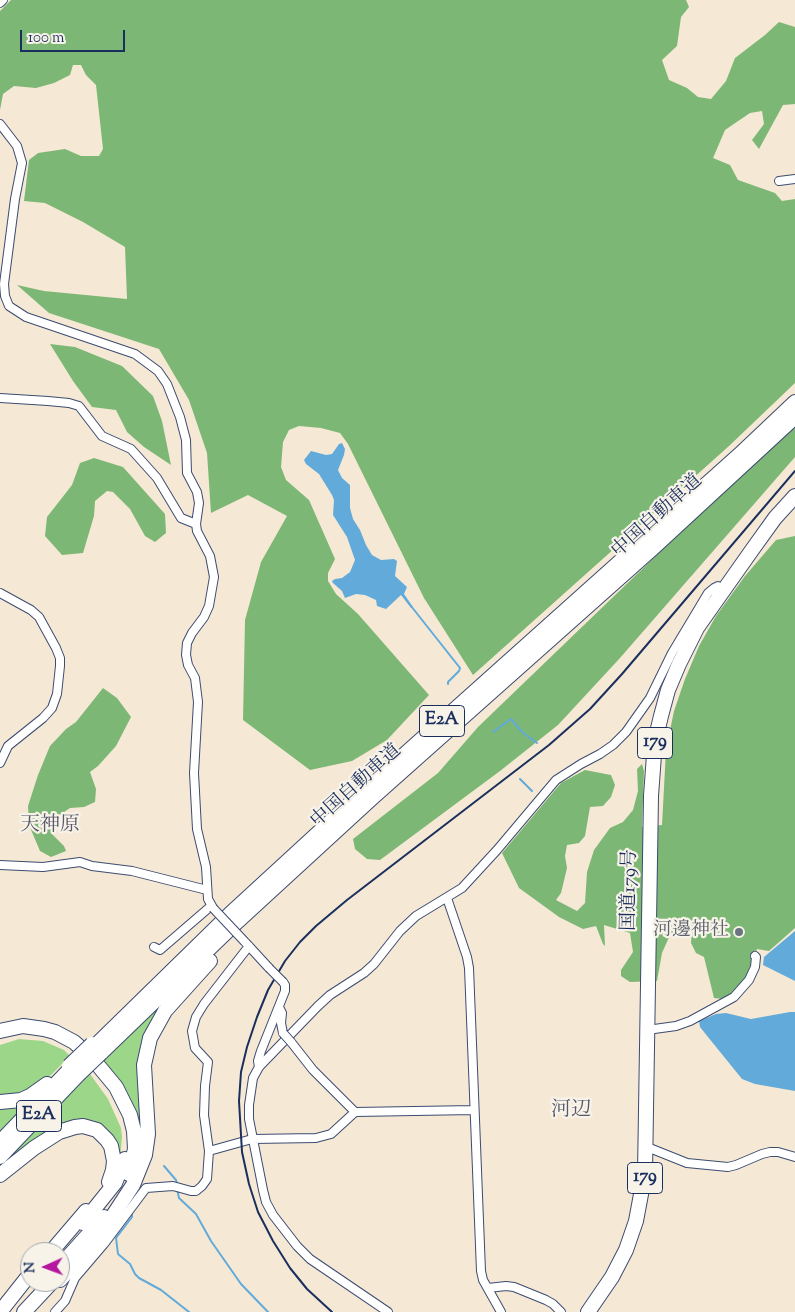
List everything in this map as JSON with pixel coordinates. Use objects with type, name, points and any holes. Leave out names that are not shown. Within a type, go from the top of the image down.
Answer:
[{"type":"highway","name":"中国自動車道","points":[[0,1142],[170,973],[366,789],[795,402]]},
{"type":"highway","name":"中国自動車道","points":[[96,1048],[238,922],[372,798],[652,549],[795,417]]},
{"type":"highway","name":"国道179号","points":[[588,1312],[612,1277],[626,1250],[636,1222],[642,1194],[647,1147],[651,796],[655,741],[668,690],[697,628],[775,518],[795,496]]},
{"type":"highway","points":[[68,1242],[120,1190],[137,1176],[147,1145],[148,1123],[144,1065],[147,1047],[154,1029],[172,1002],[292,872]]},
{"type":"highway","points":[[0,1031],[23,1026],[44,1028],[74,1042],[109,1078],[122,1097],[130,1115],[135,1141],[132,1166],[108,1214],[99,1237]]},
{"type":"highway","points":[[0,1040],[23,1034],[51,1040],[69,1049],[93,1072],[110,1094],[126,1129],[127,1139],[120,1190],[99,1237],[70,1269]]},
{"type":"highway","name":"中国自動車道","points":[[0,1157],[73,1070]]},
{"type":"highway","points":[[0,1102],[13,1102],[30,1096],[73,1070]]},
{"type":"highway","points":[[0,1175],[58,1132],[75,1127],[90,1127],[102,1134],[113,1153],[113,1170],[110,1179],[97,1199],[60,1242]]},
{"type":"highway","points":[[70,1245],[85,1225],[97,1199],[120,1190]]},
{"type":"highway","points":[[85,1225],[108,1214]]},
{"type":"highway","points":[[70,1255],[108,1214]]},
{"type":"highway","points":[[70,1262],[95,1233],[108,1214]]},
{"type":"highway","points":[[1,1306],[20,1287]]},
{"type":"highway","points":[[24,1312],[39,1292]]},
{"type":"highway","points":[[36,1299],[40,1292]]},
{"type":"highway","points":[[24,1312],[43,1292]]},
{"type":"highway","points":[[36,1299],[45,1292]]},
{"type":"street","points":[[0,3],[3,0]]},
{"type":"street","points":[[0,124],[17,146],[22,163],[15,199],[4,284],[5,296],[9,306],[26,317],[135,354],[158,371],[175,401],[186,440],[187,474],[198,492],[199,502],[196,524],[200,538],[210,556],[214,577],[209,606],[204,617],[192,632],[187,643],[186,655],[197,687],[198,720],[194,804],[197,829],[206,866],[207,890],[212,907],[285,985],[285,991],[279,1008],[261,1051],[258,1061],[259,1067]]},
{"type":"street","points":[[780,181],[795,180]]},
{"type":"street","points":[[0,398],[48,400],[79,406],[102,436],[131,448],[157,478],[181,518],[196,524]]},
{"type":"street","points":[[388,1312],[320,1267],[297,1246],[282,1228],[266,1202],[252,1140],[249,1105],[253,1078],[259,1067],[318,1006],[330,995],[364,973],[374,964],[400,931],[416,916],[462,888],[556,780],[569,770],[600,754],[613,745],[626,732],[650,698],[672,653],[708,593],[718,586],[724,589]]},
{"type":"street","points":[[0,593],[31,610],[39,617],[56,648],[60,658],[60,666],[57,694],[52,708],[43,718],[8,746],[0,763]]},
{"type":"street","points":[[0,865],[42,867],[80,862],[92,866],[132,871],[207,890]]},
{"type":"street","points":[[447,898],[468,968],[481,1271],[501,1312]]},
{"type":"street","points":[[154,947],[160,950],[212,907]]},
{"type":"street","points":[[55,1312],[66,1301],[75,1278],[104,1244],[146,1188],[174,1186],[196,1191],[206,1179],[209,1150],[204,1115],[208,1062],[195,1048],[192,1031],[196,1017],[204,1004],[247,944]]},
{"type":"street","points":[[647,1030],[669,1028],[690,1022],[734,997],[749,980],[755,967],[755,956]]},
{"type":"street","points":[[279,1008],[282,1013],[283,1033],[313,1070],[355,1112]]},
{"type":"street","points":[[209,1150],[252,1140],[316,1138],[331,1134],[355,1112],[474,1110]]},
{"type":"street","points":[[647,1147],[687,1163],[720,1166],[736,1165],[770,1152],[778,1152],[795,1157]]},
{"type":"street","points":[[488,1288],[496,1286],[514,1287],[546,1300],[561,1312]]},
{"type":"green space","points":[[11,0],[686,0],[689,7],[681,17],[677,46],[662,60],[669,80],[687,88],[698,97],[711,99],[726,81],[735,58],[779,22],[795,27],[795,104],[783,105],[759,149],[752,140],[764,124],[762,111],[750,113],[725,130],[713,158],[730,165],[738,180],[775,193],[782,201],[795,199],[795,383],[729,446],[473,675],[424,598],[348,444],[340,433],[321,428],[299,426],[289,430],[283,442],[281,467],[286,480],[309,500],[335,559],[328,573],[328,581],[336,594],[358,614],[429,695],[387,740],[352,761],[310,770],[243,720],[245,620],[261,562],[287,516],[248,495],[211,513],[207,453],[189,400],[159,349],[49,313],[17,285],[44,291],[127,299],[125,247],[83,222],[45,203],[24,201],[29,160],[38,153],[65,149],[81,156],[99,156],[103,149],[96,85],[86,75],[81,65],[73,65],[70,75],[54,83],[36,88],[14,86],[3,94],[0,110],[0,11]]},
{"type":"green space","points":[[50,344],[75,347],[122,366],[153,396],[162,421],[171,465],[144,447],[127,432],[116,410],[92,407]]},
{"type":"green space","points":[[795,422],[795,457],[620,658],[558,725],[500,771],[380,860],[367,859],[355,849],[353,839],[438,773],[478,727]]},
{"type":"green space","points":[[94,458],[123,467],[165,514],[166,533],[155,542],[145,536],[130,509],[113,492],[107,491],[95,501],[94,516],[83,553],[62,555],[45,536],[47,517],[72,485],[80,463]]},
{"type":"green space","points":[[795,536],[795,928],[769,951],[757,949],[745,979],[732,994],[723,999],[714,998],[704,957],[696,953],[691,943],[692,930],[686,925],[670,935],[662,953],[657,981],[630,982],[621,976],[621,970],[633,952],[630,933],[604,925],[605,946],[596,926],[583,929],[559,917],[519,888],[502,853],[561,783],[585,770],[611,775],[615,785],[611,797],[603,806],[590,807],[585,836],[579,843],[567,845],[565,856],[567,868],[561,893],[556,900],[577,911],[585,903],[587,872],[594,850],[610,828],[623,822],[633,810],[638,791],[637,769],[642,764],[644,771],[642,827],[662,825],[666,750],[674,711],[699,646],[716,616],[745,576],[776,540]]},
{"type":"green space","points":[[103,688],[117,698],[131,717],[116,746],[90,772],[96,789],[95,802],[84,807],[70,808],[55,818],[51,833],[64,846],[66,851],[51,857],[40,851],[29,825],[28,806],[50,746],[66,729],[76,722]]},
{"type":"green space","points":[[168,996],[155,1019],[145,1130],[132,1174],[138,1144],[101,1062]]},
{"type":"green space","points":[[19,1039],[43,1041],[64,1050],[70,1056],[51,1075],[26,1094],[0,1098],[0,1045]]},
{"type":"green space","points":[[90,1074],[108,1099],[121,1128],[120,1160],[86,1123],[0,1172],[0,1166]]},
{"type":"green space","points":[[33,1099],[0,1135],[0,1107]]},
{"type":"water","points":[[342,443],[345,449],[338,470],[342,478],[350,485],[350,508],[353,519],[372,555],[381,560],[394,559],[397,561],[395,576],[407,587],[404,594],[413,607],[411,608],[401,595],[386,609],[377,606],[376,600],[365,595],[356,594],[345,598],[342,591],[332,581],[342,578],[350,572],[355,560],[347,537],[333,515],[334,500],[332,495],[319,474],[306,464],[304,460],[311,451],[326,455],[332,454],[339,444]]},
{"type":"water","points":[[795,931],[795,981],[763,965],[764,957]]},
{"type":"water","points":[[795,1012],[795,1091],[755,1084],[742,1079],[700,1027],[699,1021],[716,1014],[726,1013],[751,1019]]},
{"type":"waterway","points":[[411,606],[460,668],[448,684]]},
{"type":"waterway","points":[[493,732],[511,719],[522,732],[537,743]]},
{"type":"waterway","points":[[520,779],[532,791]]},
{"type":"waterway","points":[[164,1166],[176,1180],[177,1184]]},
{"type":"waterway","points":[[177,1189],[179,1198],[196,1214],[211,1241],[241,1284],[268,1312]]},
{"type":"waterway","points":[[132,1214],[132,1217],[116,1238],[118,1254],[130,1264],[139,1278],[161,1290],[189,1312]]},
{"type":"railway","points":[[332,1312],[307,1289],[290,1268],[273,1241],[258,1212],[242,1152],[239,1101],[241,1072],[247,1047],[268,990],[285,961],[316,926],[347,900],[549,745],[590,709],[795,471]]},
{"type":"place","name":"河邊神社","points":[[739,932]]},
{"type":"district","name":"天神原","points":[[50,827]]},
{"type":"district","name":"河辺","points":[[571,1112]]}]
